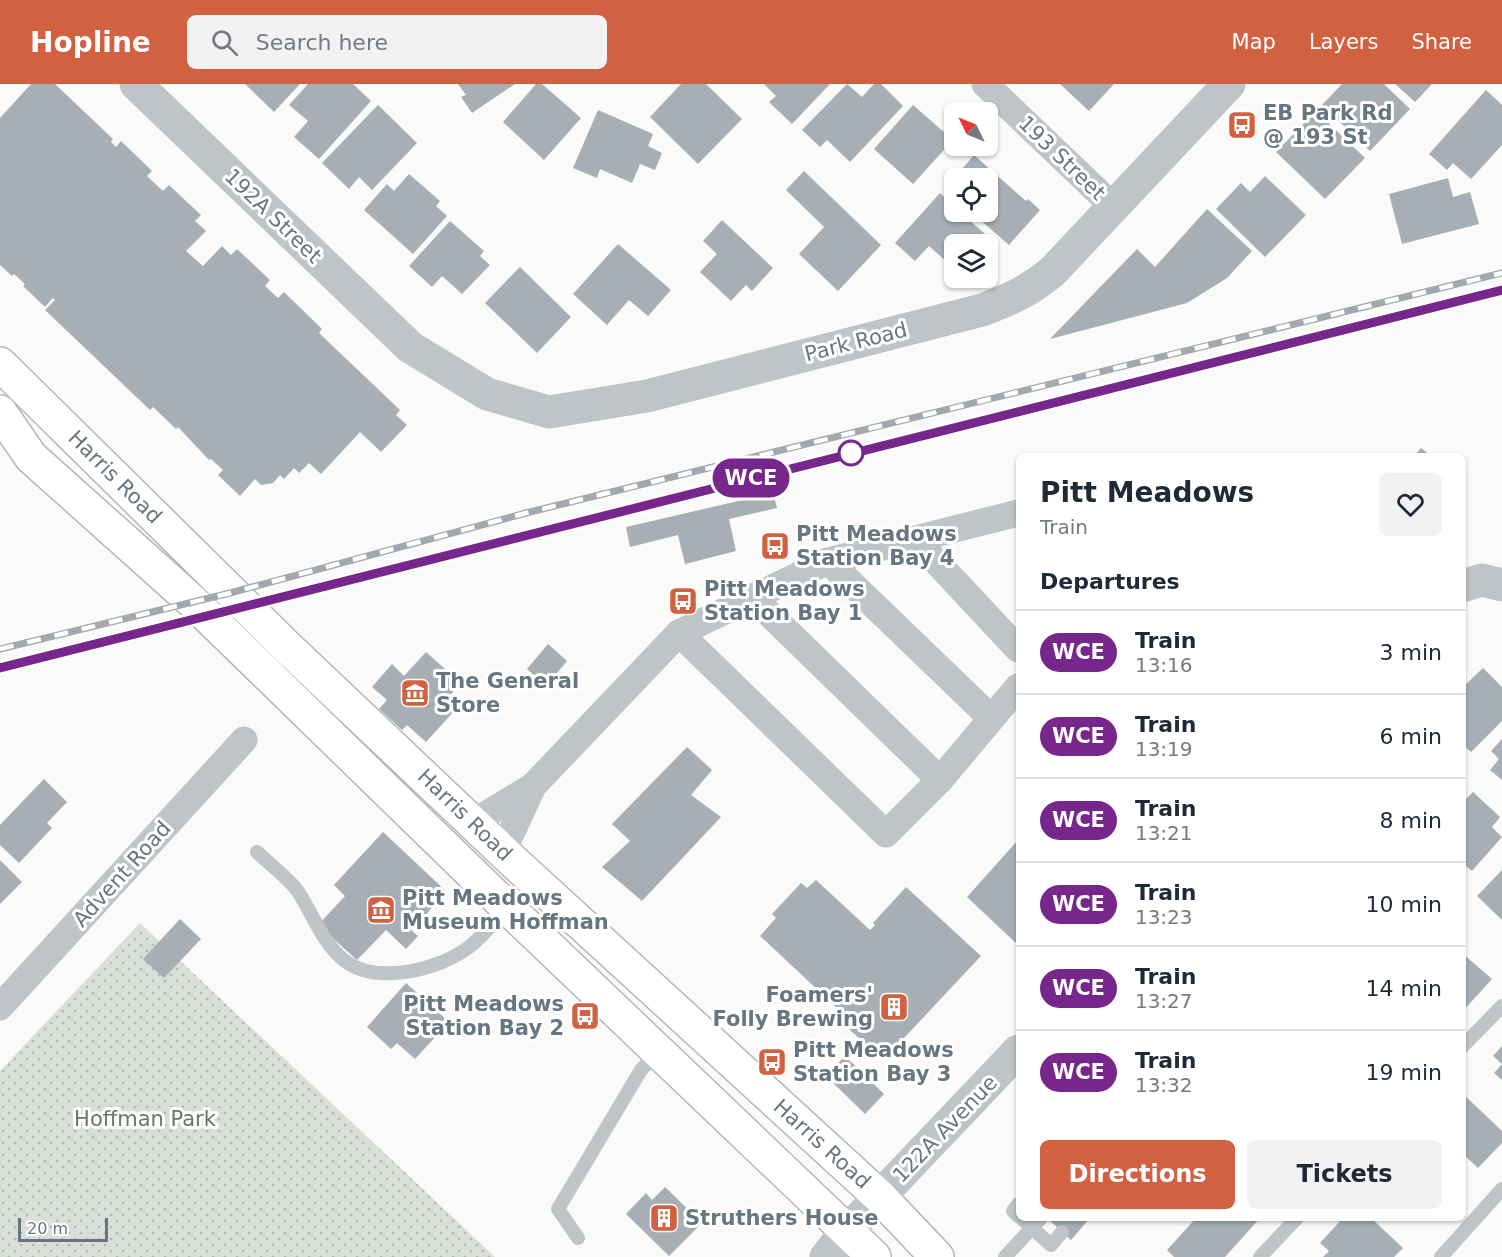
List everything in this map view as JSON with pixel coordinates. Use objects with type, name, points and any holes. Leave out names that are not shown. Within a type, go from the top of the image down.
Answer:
[{"type":"main road","name":"Harris Road","points":[[0,364],[230,593],[503,851],[879,1197],[937,1257]]},
{"type":"main road","name":"Harris Road","points":[[0,412],[31,457],[192,601],[507,908],[874,1257]]},
{"type":"street","name":"192A Street","points":[[136,84],[410,347]]},
{"type":"street","name":"193 Street","points":[[985,84],[1114,207]]},
{"type":"street","name":"Park Road","points":[[410,347],[486,394],[549,412],[646,396],[982,310],[1012,300],[1038,284],[1053,271],[1229,84]]},
{"type":"street","points":[[474,822],[533,786],[679,633],[828,561],[1016,514]]},
{"type":"street","points":[[916,540],[1016,648]]},
{"type":"street","points":[[828,561],[991,718]]},
{"type":"street","points":[[752,597],[940,780]]},
{"type":"street","points":[[679,633],[886,834],[940,780],[1016,689]]},
{"type":"street","name":"Advent Road","points":[[0,1007],[244,740]]},
{"type":"street","points":[[503,851],[533,786]]},
{"type":"street","name":"122A Avenue","points":[[826,1257],[879,1197],[1015,1062]]},
{"type":"lane","points":[[257,852],[298,891],[311,917],[343,960],[358,969],[380,974],[416,969],[446,961],[469,947],[507,908]]},
{"type":"lane","points":[[1466,1043],[1502,1006]]},
{"type":"lane","points":[[578,1238],[558,1209],[641,1070],[658,1050]]},
{"type":"lane","points":[[1441,1257],[1502,1189]]},
{"type":"lane","points":[[1260,1257],[1294,1221]]},
{"type":"lane","points":[[1005,1257],[1036,1223],[1051,1245],[1062,1232]]},
{"type":"green space","name":"Hoffman Park","points":[[140,923],[495,1257],[0,1257],[0,1071]]},
{"type":"building","points":[[31,84],[55,84],[113,139],[111,142],[116,147],[121,141],[152,171],[147,176],[163,191],[169,185],[201,215],[195,221],[206,231],[186,251],[203,266],[222,246],[231,255],[237,249],[270,280],[265,286],[278,298],[284,292],[322,329],[319,333],[400,410],[396,415],[407,425],[381,452],[360,432],[321,474],[309,463],[299,473],[294,468],[284,479],[280,475],[273,483],[261,485],[255,479],[240,496],[218,475],[223,470],[211,459],[209,460],[178,427],[176,429],[153,407],[150,410],[45,310],[55,300],[53,298],[45,307],[23,286],[25,284],[0,265],[0,118]]},
{"type":"building","points":[[245,84],[300,84],[274,112]]},
{"type":"building","points":[[308,84],[353,84],[371,101],[319,159],[294,137],[308,121],[289,105]]},
{"type":"building","points":[[458,84],[515,84],[472,113],[461,97],[466,95]]},
{"type":"building","points":[[536,84],[542,84],[581,118],[544,160],[503,122]]},
{"type":"building","points":[[681,84],[706,84],[742,119],[698,164],[650,117]]},
{"type":"building","points":[[764,84],[830,84],[792,124],[769,102],[776,96]]},
{"type":"building","points":[[847,84],[862,97],[874,84],[881,84],[903,106],[850,162],[827,140],[820,147],[802,130]]},
{"type":"building","points":[[1060,84],[1114,84],[1089,111]]},
{"type":"building","points":[[1342,84],[1384,84],[1410,109],[1370,151],[1322,105]]},
{"type":"building","points":[[1395,84],[1432,84],[1415,102]]},
{"type":"building","points":[[1486,90],[1502,105],[1502,145],[1471,179],[1453,163],[1447,170],[1429,154]]},
{"type":"building","points":[[378,105],[417,143],[372,190],[359,177],[349,189],[322,163]]},
{"type":"building","points":[[913,105],[944,132],[944,150],[913,184],[874,149]]},
{"type":"building","points":[[598,110],[653,134],[648,146],[662,153],[655,170],[640,164],[632,183],[600,169],[597,178],[573,168]]},
{"type":"building","points":[[1316,111],[1365,158],[1325,199],[1276,152]]},
{"type":"building","points":[[975,156],[989,168],[963,168]]},
{"type":"building","points":[[804,171],[881,245],[838,291],[799,254],[824,227],[786,190]]},
{"type":"building","points":[[409,174],[440,201],[436,206],[447,216],[413,254],[364,210],[387,184],[394,191]]},
{"type":"building","points":[[998,176],[1040,210],[1009,245],[983,222],[998,222]]},
{"type":"building","points":[[1265,176],[1306,215],[1265,257],[1216,209],[1241,183],[1250,192]]},
{"type":"building","points":[[1448,178],[1453,197],[1470,192],[1479,224],[1402,244],[1389,194]]},
{"type":"building","points":[[940,193],[944,197],[944,222],[971,222],[985,234],[944,234],[944,259],[929,246],[915,261],[895,243]]},
{"type":"building","points":[[1207,209],[1252,251],[1227,278],[1187,303],[1050,339],[1137,249],[1155,267]]},
{"type":"building","points":[[722,220],[773,268],[752,291],[746,285],[731,301],[700,272],[717,254],[703,241]]},
{"type":"building","points":[[450,221],[484,251],[480,256],[490,265],[462,294],[442,276],[432,287],[409,266]]},
{"type":"building","points":[[618,244],[671,290],[648,316],[629,300],[607,325],[573,294]]},
{"type":"building","points":[[520,267],[571,317],[537,353],[485,303]]},
{"type":"building","points":[[1421,448],[1427,453],[1417,453]]},
{"type":"building","points":[[773,493],[777,508],[729,519],[736,551],[685,564],[678,535],[630,547],[626,527]]},
{"type":"building","points":[[548,644],[567,661],[546,686],[527,669]]},
{"type":"building","name":"The General Store","points":[[426,652],[461,683],[446,700],[456,709],[426,742],[407,725],[402,730],[379,709],[387,700],[372,687],[392,664],[404,676]]},
{"type":"building","points":[[1483,668],[1502,687],[1502,721],[1471,752],[1466,748],[1466,684]]},
{"type":"building","points":[[1502,739],[1502,780],[1490,770],[1499,759],[1491,751]]},
{"type":"building","points":[[687,747],[712,770],[691,795],[721,817],[642,901],[602,867],[630,841],[612,824]]},
{"type":"building","points":[[44,779],[67,802],[47,823],[52,828],[19,863],[0,845],[0,825]]},
{"type":"building","points":[[1473,792],[1500,817],[1492,827],[1502,837],[1472,871],[1466,866],[1466,799]]},
{"type":"building","name":"Pitt Meadows Museum Hoffman","points":[[383,832],[447,892],[411,930],[418,936],[406,949],[386,930],[357,960],[318,925],[345,896],[334,885]]},
{"type":"building","points":[[1016,842],[1016,943],[967,897]]},
{"type":"building","points":[[0,860],[22,882],[0,904]]},
{"type":"building","points":[[1502,870],[1502,920],[1477,896]]},
{"type":"building","points":[[816,880],[870,930],[875,925],[873,923],[906,887],[981,956],[889,1054],[878,1055],[836,1018],[836,1007],[760,936],[776,918],[772,914],[801,883],[807,888]]},
{"type":"building","points":[[180,919],[201,939],[164,978],[143,959]]},
{"type":"building","points":[[1466,956],[1492,979],[1466,1008]]},
{"type":"building","points":[[406,983],[449,1022],[415,1059],[397,1043],[391,1049],[367,1027]]},
{"type":"building","points":[[1502,1046],[1502,1064],[1493,1056]]},
{"type":"building","points":[[845,1056],[884,1094],[865,1114],[826,1076]]},
{"type":"building","points":[[1502,1064],[1502,1080],[1494,1073]]},
{"type":"building","points":[[1466,1097],[1502,1131],[1502,1143],[1478,1168],[1466,1157]]},
{"type":"building","name":"Struthers House","points":[[665,1187],[702,1223],[669,1256],[626,1214],[646,1193],[652,1200]]},
{"type":"building","points":[[1050,1221],[1087,1221],[1071,1240]]},
{"type":"building","points":[[1193,1221],[1257,1221],[1225,1257],[1174,1257],[1167,1250]]},
{"type":"building","points":[[1340,1221],[1374,1221],[1403,1248],[1394,1257],[1323,1257],[1329,1251],[1320,1243]]},
{"type":"railway","points":[[0,649],[230,593],[526,513],[1502,273]]},
{"type":"railway","points":[[0,668],[1502,290]]},
{"type":"train","name":"WCE","points":[[0,668],[246,608],[547,529],[1502,290]]},
{"type":"place","name":"EB Park Rd @ 193 St","points":[[1242,125]]},
{"type":"place","name":"Pitt Meadows Station Bay 4","points":[[775,546]]},
{"type":"place","name":"Pitt Meadows Station Bay 1","points":[[683,601]]},
{"type":"place","name":"The General Store","points":[[415,693]]},
{"type":"place","name":"Pitt Meadows Museum Hoffman","points":[[381,910]]},
{"type":"place","name":"Foamers' Folly Brewing","points":[[894,1007]]},
{"type":"place","name":"Pitt Meadows Station Bay 2","points":[[585,1016]]},
{"type":"place","name":"Pitt Meadows Station Bay 3","points":[[772,1062]]},
{"type":"place","name":"Struthers House","points":[[664,1218]]}]
